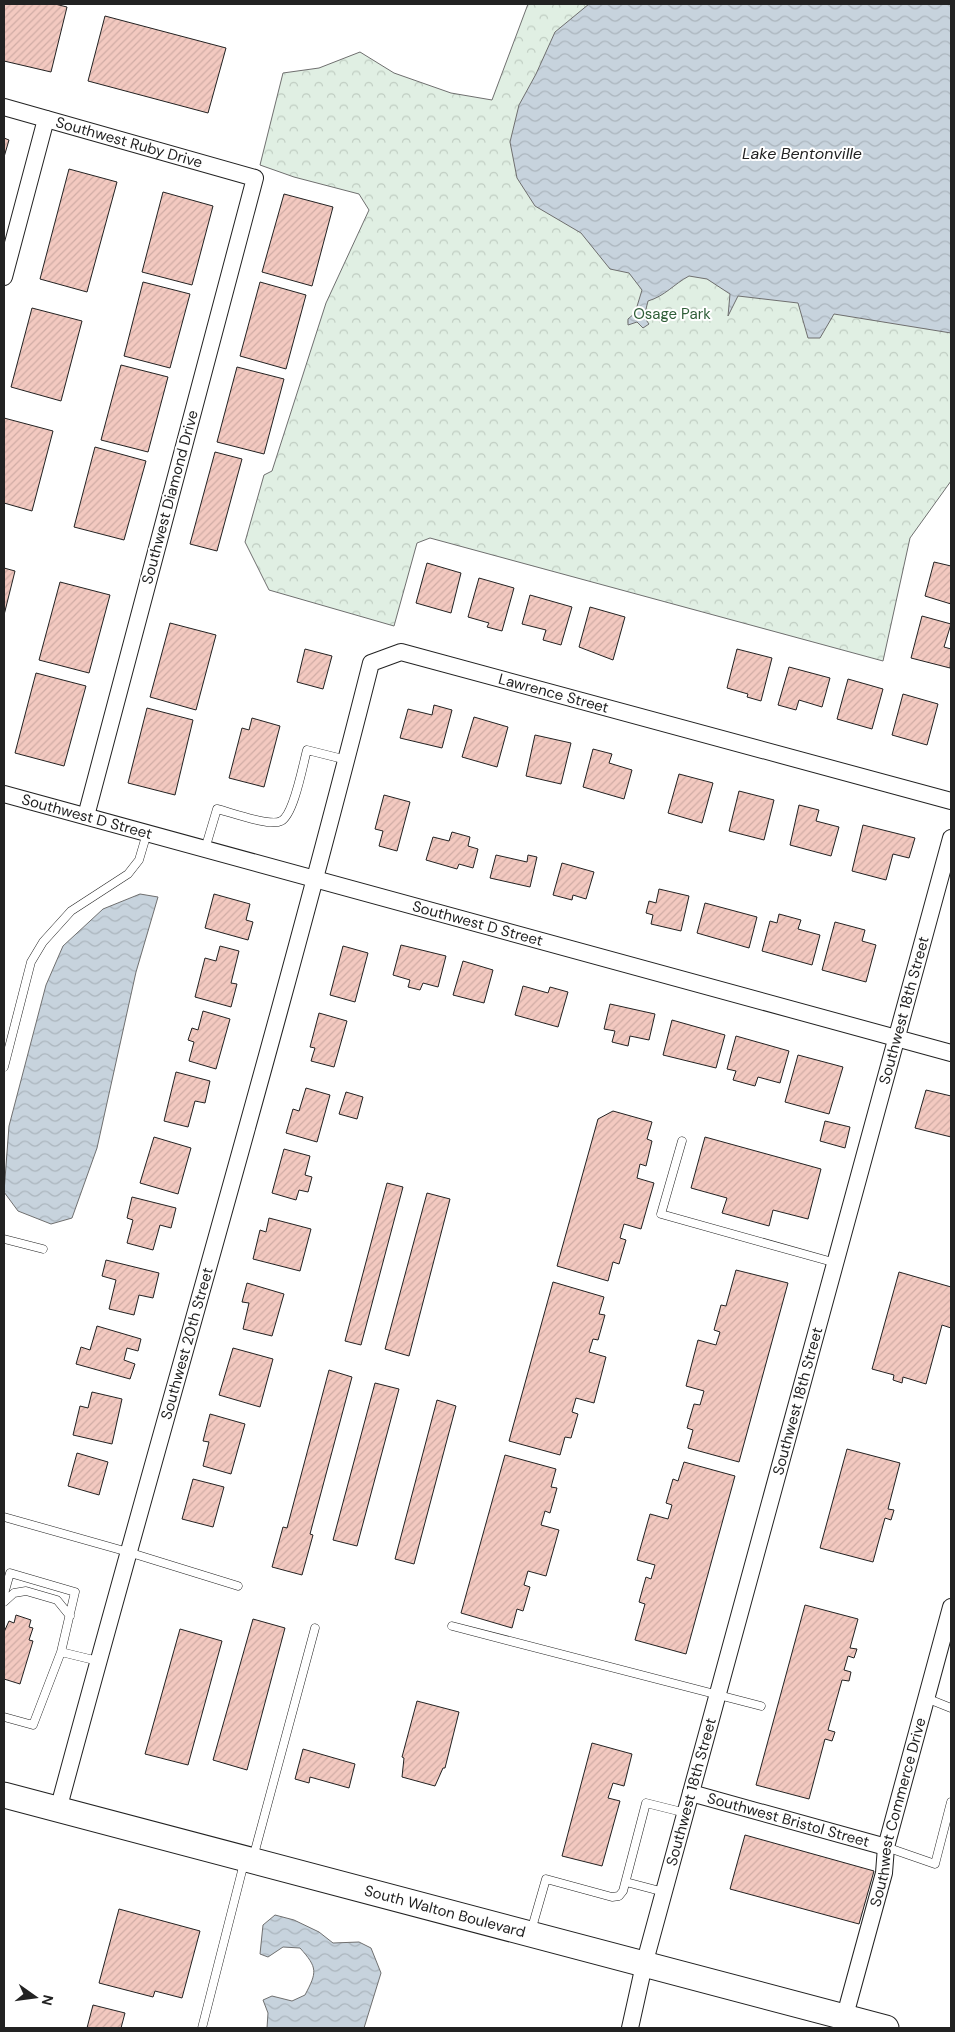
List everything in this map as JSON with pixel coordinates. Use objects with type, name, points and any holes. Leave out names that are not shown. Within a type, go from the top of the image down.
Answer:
[{"type":"main road","name":"South Walton Boulevard","points":[[4,1795],[644,1965],[832,2018],[886,2028]]},
{"type":"street","name":"Southwest Ruby Drive","points":[[4,108],[46,118],[255,178]]},
{"type":"street","points":[[4,277],[46,118]]},
{"type":"street","name":"Southwest Diamond Drive","points":[[86,816],[255,178]]},
{"type":"street","name":"Lawrence Street","points":[[317,880],[371,664],[401,652],[951,801]]},
{"type":"street","name":"Southwest D Street","points":[[4,794],[951,1053]]},
{"type":"street","name":"Southwest 18th Street","points":[[630,2028],[644,1965],[951,838]]},
{"type":"street","name":"Southwest 20th Street","points":[[58,1810],[128,1552],[317,880]]},
{"type":"street","name":"Southwest Commerce Drive","points":[[832,2018],[884,1873],[886,1846],[951,1607]]},
{"type":"street","name":"Southwest Bristol Street","points":[[691,1793],[886,1846]]},
{"type":"lane","points":[[206,849],[217,809],[270,823],[281,821],[287,815],[307,750],[347,760]]},
{"type":"lane","points":[[4,1067],[31,962],[43,942],[71,911],[128,874],[139,860],[147,833]]},
{"type":"lane","points":[[682,1141],[661,1214],[836,1263]]},
{"type":"lane","points":[[4,1239],[43,1249]]},
{"type":"lane","points":[[4,1516],[238,1586]]},
{"type":"lane","points":[[4,1594],[10,1574],[76,1592],[61,1652],[33,1726],[4,1717]]},
{"type":"lane","points":[[4,1602],[14,1593],[26,1591],[57,1600],[70,1616]]},
{"type":"lane","points":[[452,1626],[761,1706]]},
{"type":"lane","points":[[202,2028],[248,1861],[316,1628]]},
{"type":"lane","points":[[61,1652],[98,1661]]},
{"type":"lane","points":[[926,1698],[951,1708]]},
{"type":"lane","points":[[886,1846],[935,1864],[951,1802]]},
{"type":"lane","points":[[530,1935],[546,1879],[612,1897],[619,1896],[626,1882],[646,1803],[686,1813]]},
{"type":"lane","points":[[626,1882],[664,1892]]},
{"type":"green space","name":"Osage Park","points":[[528,4],[951,4],[951,481],[910,538],[883,661],[430,538],[417,543],[394,626],[269,590],[245,542],[264,475],[272,471],[326,303],[369,210],[359,194],[294,177],[260,165],[283,73],[319,68],[360,52],[394,73],[451,93],[492,100]]},
{"type":"water","name":"Lake Bentonville","points":[[589,4],[951,4],[951,333],[834,314],[820,338],[808,338],[798,303],[738,296],[728,316],[730,294],[707,279],[689,276],[648,301],[644,317],[649,324],[643,328],[637,322],[628,325],[628,319],[635,313],[642,290],[629,273],[610,269],[581,233],[535,206],[517,178],[510,142],[519,105],[536,74],[555,32]]},
{"type":"water","points":[[140,894],[158,897],[136,972],[97,1148],[72,1218],[51,1224],[18,1211],[4,1192],[9,1126],[46,985],[63,946],[103,909]]},
{"type":"water","points":[[275,1915],[294,1920],[319,1932],[333,1943],[359,1942],[371,1948],[381,1973],[364,2028],[267,2028],[268,2013],[263,2000],[272,1996],[292,2001],[305,1995],[312,1981],[314,1970],[300,1948],[283,1947],[268,1957],[260,1954],[263,1925]]},
{"type":"building","points":[[4,4],[55,4],[67,7],[51,72],[4,61]]},
{"type":"building","points":[[105,16],[226,48],[208,113],[88,81]]},
{"type":"building","points":[[4,138],[9,140],[4,157]]},
{"type":"building","points":[[69,169],[117,182],[87,292],[40,279]]},
{"type":"building","points":[[163,192],[213,206],[192,285],[142,272]]},
{"type":"building","points":[[284,194],[333,207],[312,286],[262,272]]},
{"type":"building","points":[[143,282],[190,294],[170,368],[124,356]]},
{"type":"building","points":[[260,282],[306,295],[286,369],[240,356]]},
{"type":"building","points":[[32,308],[82,321],[61,401],[11,387]]},
{"type":"building","points":[[121,365],[168,377],[148,452],[101,440]]},
{"type":"building","points":[[237,367],[284,379],[264,454],[217,442]]},
{"type":"building","points":[[4,418],[53,431],[32,511],[4,503]]},
{"type":"building","points":[[95,447],[146,461],[124,540],[74,527]]},
{"type":"building","points":[[215,452],[242,459],[217,551],[190,544]]},
{"type":"building","points":[[934,562],[951,566],[951,604],[925,596]]},
{"type":"building","points":[[427,563],[461,573],[451,613],[416,603]]},
{"type":"building","points":[[4,568],[15,571],[4,615]]},
{"type":"building","points":[[479,578],[514,588],[502,631],[487,627],[489,623],[468,617]]},
{"type":"building","points":[[60,582],[110,595],[89,673],[39,660]]},
{"type":"building","points":[[530,595],[572,607],[561,645],[543,640],[546,630],[522,624]]},
{"type":"building","points":[[590,607],[625,617],[613,660],[579,647]]},
{"type":"building","points":[[922,616],[951,624],[944,647],[951,649],[950,668],[911,658]]},
{"type":"building","points":[[170,623],[216,635],[196,710],[150,697]]},
{"type":"building","points":[[305,649],[332,656],[323,689],[297,682]]},
{"type":"building","points":[[737,649],[772,658],[761,701],[747,697],[748,694],[727,688]]},
{"type":"building","points":[[789,667],[830,678],[822,707],[799,700],[796,710],[778,705]]},
{"type":"building","points":[[36,673],[86,686],[64,766],[15,753]]},
{"type":"building","points":[[848,679],[883,689],[872,729],[837,719]]},
{"type":"building","points":[[903,694],[938,704],[927,745],[892,735]]},
{"type":"building","points":[[434,705],[452,710],[442,748],[400,738],[408,709],[432,715]]},
{"type":"building","points":[[147,708],[193,720],[175,795],[128,783]]},
{"type":"building","points":[[474,717],[508,727],[497,767],[462,757]]},
{"type":"building","points":[[252,718],[280,726],[264,787],[229,778],[242,728],[249,730]]},
{"type":"building","points":[[535,735],[571,743],[561,784],[526,776]]},
{"type":"building","points":[[593,749],[612,754],[609,763],[632,770],[624,799],[583,787]]},
{"type":"building","points":[[679,774],[713,783],[702,823],[668,813]]},
{"type":"building","points":[[739,791],[774,800],[764,840],[729,831]]},
{"type":"building","points":[[384,795],[410,802],[397,851],[379,846],[383,831],[375,829]]},
{"type":"building","points":[[799,805],[819,810],[816,821],[839,827],[831,856],[790,845]]},
{"type":"building","points":[[863,825],[915,838],[909,858],[893,854],[886,880],[852,871]]},
{"type":"building","points":[[452,832],[470,837],[468,846],[478,849],[473,868],[459,864],[457,869],[426,860],[433,837],[449,841]]},
{"type":"building","points":[[496,855],[527,862],[528,855],[537,857],[530,887],[490,878]]},
{"type":"building","points":[[562,863],[594,872],[586,899],[573,895],[572,900],[553,895]]},
{"type":"building","points":[[659,889],[689,896],[681,931],[651,924],[653,915],[646,913],[649,901],[656,903]]},
{"type":"building","points":[[214,894],[250,904],[246,920],[253,922],[248,940],[205,928]]},
{"type":"building","points":[[705,903],[757,917],[749,948],[697,933]]},
{"type":"building","points":[[779,914],[801,920],[798,929],[820,935],[812,965],[762,951],[770,921],[777,923]]},
{"type":"building","points":[[835,922],[865,930],[862,941],[876,945],[866,982],[822,970]]},
{"type":"building","points":[[401,945],[446,956],[438,987],[423,983],[420,990],[408,987],[410,980],[393,975]]},
{"type":"building","points":[[220,946],[239,951],[231,983],[237,984],[231,1007],[195,997],[205,958],[216,961]]},
{"type":"building","points":[[343,946],[368,953],[355,1002],[330,995]]},
{"type":"building","points":[[463,961],[493,970],[484,1003],[453,995]]},
{"type":"building","points":[[523,986],[548,993],[550,987],[568,992],[558,1027],[515,1015]]},
{"type":"building","points":[[610,1004],[655,1014],[649,1040],[630,1036],[628,1046],[612,1042],[615,1031],[604,1029]]},
{"type":"building","points":[[203,1011],[230,1019],[216,1069],[189,1061],[194,1042],[188,1040],[192,1028],[198,1030]]},
{"type":"building","points":[[319,1013],[347,1021],[334,1067],[311,1061],[315,1048],[310,1047]]},
{"type":"building","points":[[672,1020],[725,1035],[716,1068],[663,1055]]},
{"type":"building","points":[[736,1036],[789,1051],[780,1083],[758,1077],[755,1086],[733,1080],[736,1071],[727,1069]]},
{"type":"building","points":[[798,1055],[843,1067],[829,1114],[785,1102]]},
{"type":"building","points":[[176,1072],[210,1081],[205,1103],[195,1101],[188,1127],[164,1121]]},
{"type":"building","points":[[306,1088],[330,1095],[317,1142],[286,1133],[293,1109],[299,1111]]},
{"type":"building","points":[[926,1090],[951,1096],[951,1137],[915,1128]]},
{"type":"building","points":[[346,1092],[363,1097],[357,1119],[339,1114]]},
{"type":"building","points":[[613,1111],[652,1122],[647,1139],[652,1141],[646,1166],[640,1164],[637,1178],[654,1183],[641,1229],[624,1224],[620,1238],[626,1240],[619,1264],[613,1262],[608,1281],[557,1266],[598,1119]]},
{"type":"building","points":[[825,1121],[850,1127],[845,1148],[820,1141]]},
{"type":"building","points":[[154,1137],[191,1148],[178,1194],[140,1183]]},
{"type":"building","points":[[705,1137],[821,1169],[808,1219],[773,1210],[769,1226],[722,1213],[727,1198],[691,1188]]},
{"type":"building","points":[[284,1149],[310,1156],[305,1175],[312,1177],[308,1192],[299,1190],[296,1200],[272,1193]]},
{"type":"building","points":[[387,1183],[403,1187],[361,1345],[345,1341]]},
{"type":"building","points":[[427,1193],[450,1199],[409,1356],[385,1349]]},
{"type":"building","points":[[132,1197],[176,1208],[171,1228],[160,1225],[153,1250],[127,1243],[133,1220],[127,1218]]},
{"type":"building","points":[[269,1218],[311,1229],[300,1271],[253,1259],[260,1230],[266,1232]]},
{"type":"building","points":[[106,1260],[159,1273],[153,1298],[139,1295],[134,1315],[109,1309],[116,1280],[102,1276]]},
{"type":"building","points":[[736,1270],[788,1283],[739,1462],[688,1448],[693,1430],[687,1428],[694,1404],[700,1405],[704,1391],[686,1386],[698,1340],[716,1345],[720,1332],[714,1330],[721,1305],[726,1306]]},
{"type":"building","points":[[899,1272],[951,1287],[951,1328],[942,1325],[926,1384],[903,1377],[902,1383],[893,1380],[894,1375],[872,1369]]},
{"type":"building","points":[[553,1282],[604,1297],[599,1314],[605,1315],[598,1340],[593,1339],[589,1352],[606,1357],[594,1403],[576,1398],[572,1412],[578,1414],[571,1438],[565,1437],[560,1455],[509,1441]]},
{"type":"building","points":[[247,1283],[284,1294],[272,1336],[243,1329],[249,1303],[242,1302]]},
{"type":"building","points":[[97,1326],[141,1339],[138,1351],[127,1348],[124,1360],[135,1364],[130,1379],[76,1364],[81,1347],[90,1350]]},
{"type":"building","points":[[233,1348],[273,1359],[260,1407],[219,1395]]},
{"type":"building","points":[[329,1370],[352,1377],[310,1534],[313,1535],[302,1575],[272,1567],[283,1527],[287,1528]]},
{"type":"building","points":[[375,1383],[399,1389],[357,1546],[333,1540]]},
{"type":"building","points":[[92,1392],[122,1399],[112,1444],[73,1435],[80,1406],[88,1408]]},
{"type":"building","points":[[437,1400],[456,1406],[414,1564],[395,1559]]},
{"type":"building","points":[[210,1414],[245,1424],[231,1474],[203,1466],[209,1442],[203,1441]]},
{"type":"building","points":[[847,1449],[900,1463],[888,1509],[894,1510],[891,1520],[885,1518],[873,1562],[820,1548]]},
{"type":"building","points":[[77,1453],[108,1462],[99,1495],[68,1486]]},
{"type":"building","points":[[505,1455],[556,1469],[551,1487],[557,1488],[550,1513],[545,1511],[541,1525],[559,1530],[546,1576],[528,1571],[524,1585],[530,1587],[523,1611],[517,1609],[512,1628],[461,1613]]},
{"type":"building","points":[[684,1462],[735,1476],[686,1654],[635,1640],[645,1604],[639,1602],[646,1577],[651,1579],[655,1565],[637,1560],[650,1514],[668,1519],[672,1505],[666,1503],[673,1479],[678,1481]]},
{"type":"building","points":[[193,1479],[224,1487],[213,1527],[182,1519]]},
{"type":"building","points":[[805,1605],[858,1619],[850,1648],[857,1649],[854,1658],[848,1656],[844,1670],[851,1672],[849,1681],[842,1680],[828,1730],[835,1732],[832,1741],[825,1739],[809,1799],[756,1785]]},
{"type":"building","points":[[16,1615],[31,1620],[29,1627],[33,1628],[29,1640],[33,1641],[20,1684],[4,1679],[4,1632],[9,1621],[14,1623]]},
{"type":"building","points":[[253,1619],[285,1628],[247,1770],[213,1760]]},
{"type":"building","points":[[180,1629],[222,1641],[188,1765],[145,1754]]},
{"type":"building","points":[[417,1701],[459,1712],[445,1768],[443,1768],[435,1786],[402,1777],[404,1758],[402,1757]]},
{"type":"building","points":[[592,1743],[632,1754],[624,1786],[613,1783],[608,1798],[620,1801],[602,1866],[562,1856]]},
{"type":"building","points":[[303,1749],[355,1764],[349,1788],[310,1777],[309,1783],[295,1779]]},
{"type":"building","points":[[745,1835],[874,1871],[859,1924],[730,1889]]},
{"type":"building","points":[[119,1909],[200,1931],[182,1998],[155,1991],[153,1997],[99,1983]]},
{"type":"building","points":[[93,2005],[125,2013],[121,2028],[87,2028]]}]
